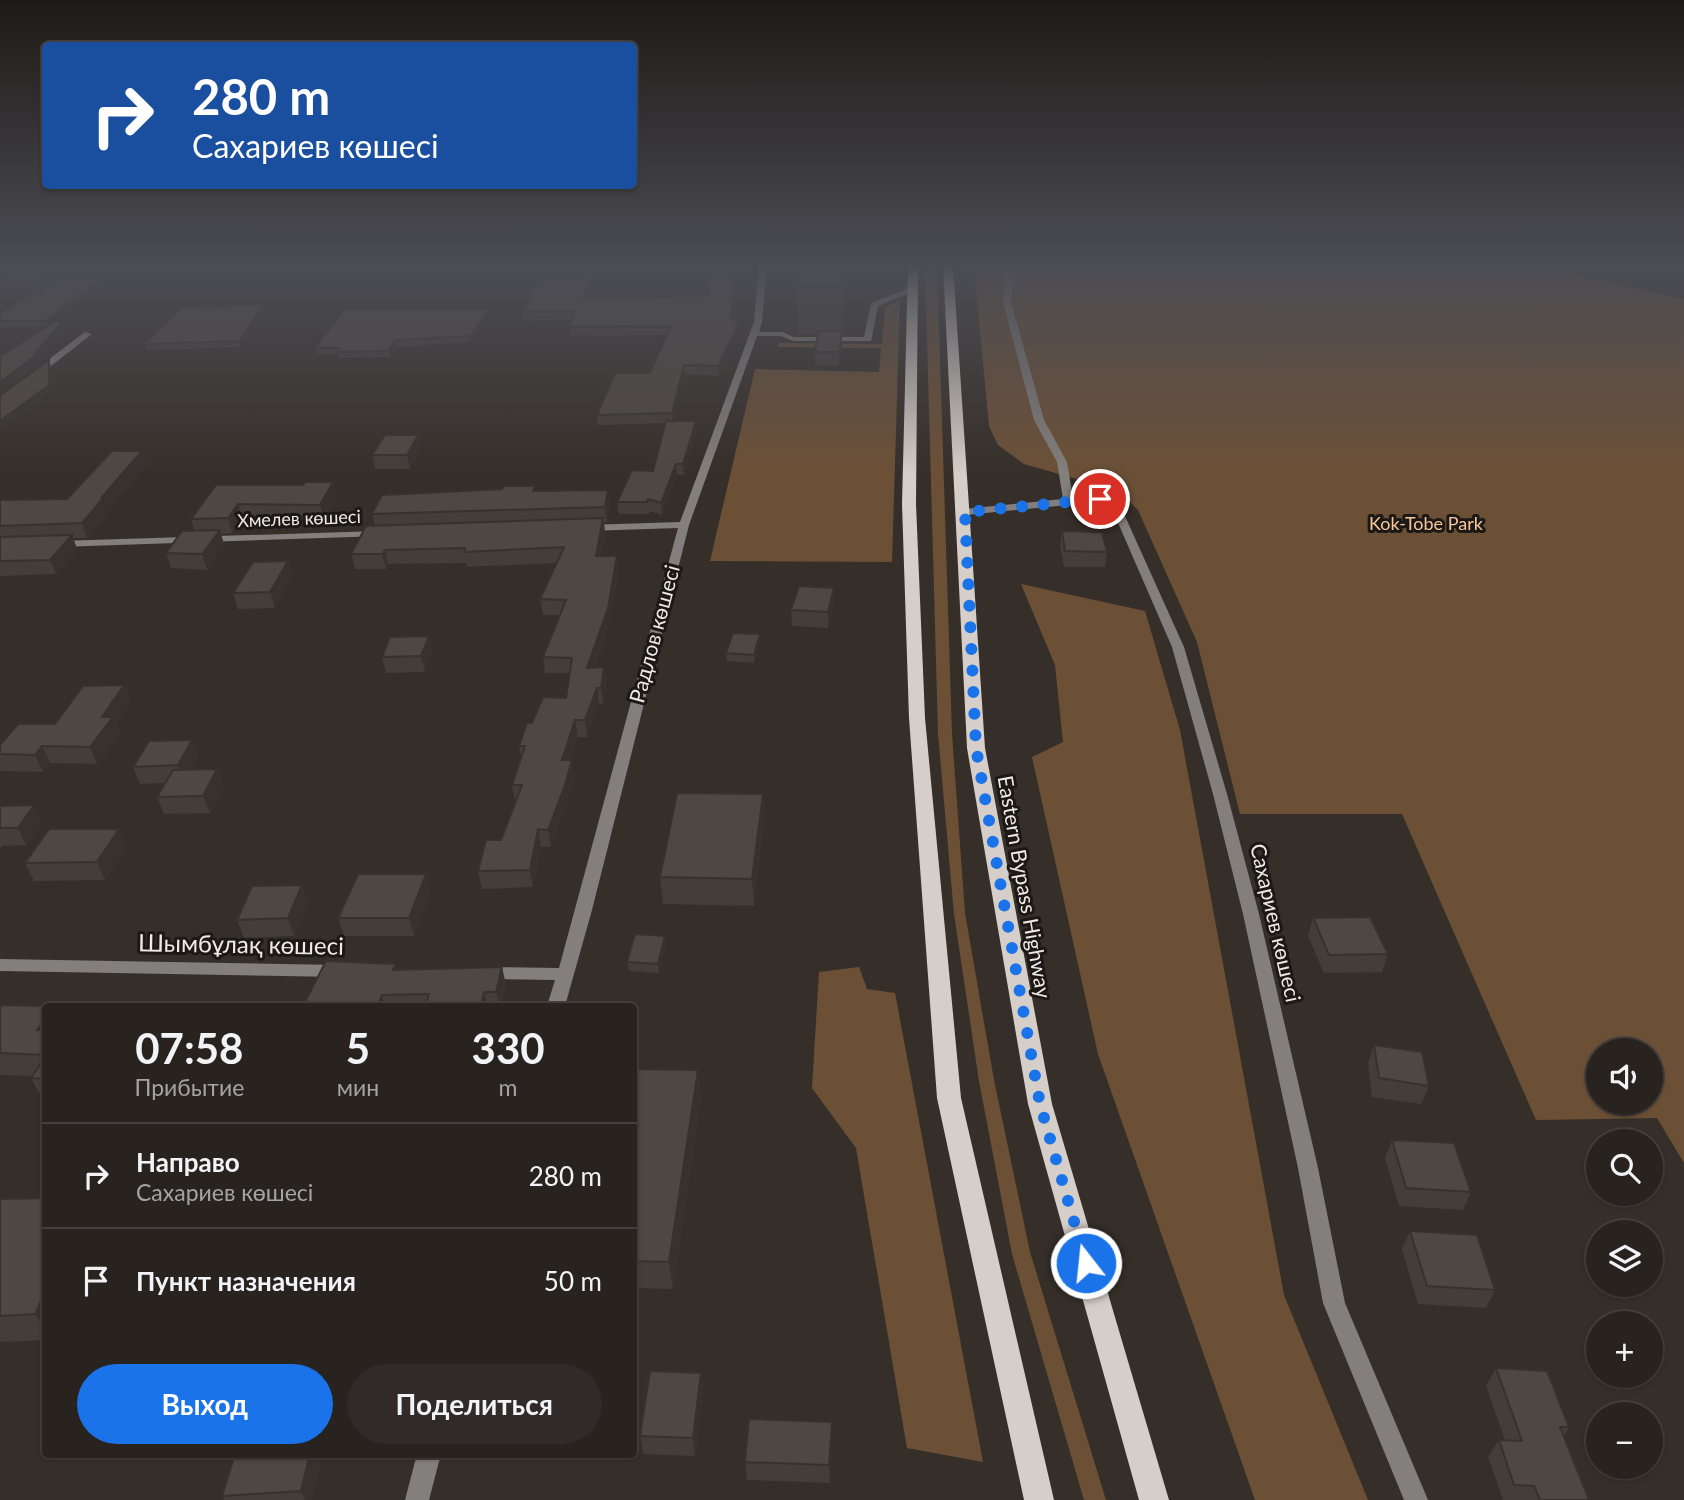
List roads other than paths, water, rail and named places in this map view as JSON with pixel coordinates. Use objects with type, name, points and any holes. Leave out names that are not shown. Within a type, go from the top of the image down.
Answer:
[{"type":"main road","points":[[911,335],[909,504],[917,730],[949,1098],[1039,1500]]},
{"type":"main road","name":"Eastern Bypass Highway","points":[[953,335],[965,512],[976,748],[1040,1104],[1154,1500]]},
{"type":"street","points":[[22,383],[87,335]]},
{"type":"street","name":"Радлов көшесі","points":[[557,1003],[684,525],[754,335]]},
{"type":"street","points":[[784,335],[793,339],[868,340],[869,335]]},
{"type":"street","points":[[1016,335],[1039,420],[1062,462],[1068,501]]},
{"type":"street","name":"Сахариев көшесі","points":[[965,512],[1100,499],[1116,506],[1178,648],[1251,914],[1308,1168],[1334,1303],[1416,1500]]},
{"type":"street","points":[[572,528],[684,525]]},
{"type":"street","name":"Хмелев көшесі","points":[[42,544],[391,534]]},
{"type":"street","name":"Шымбұлақ көшесі","points":[[0,965],[358,971]]},
{"type":"street","points":[[468,972],[565,974]]},
{"type":"street","points":[[416,1500],[428,1458]]},
{"type":"park label","name":"Kok-Tobe Park","points":[[1426,524]]}]
